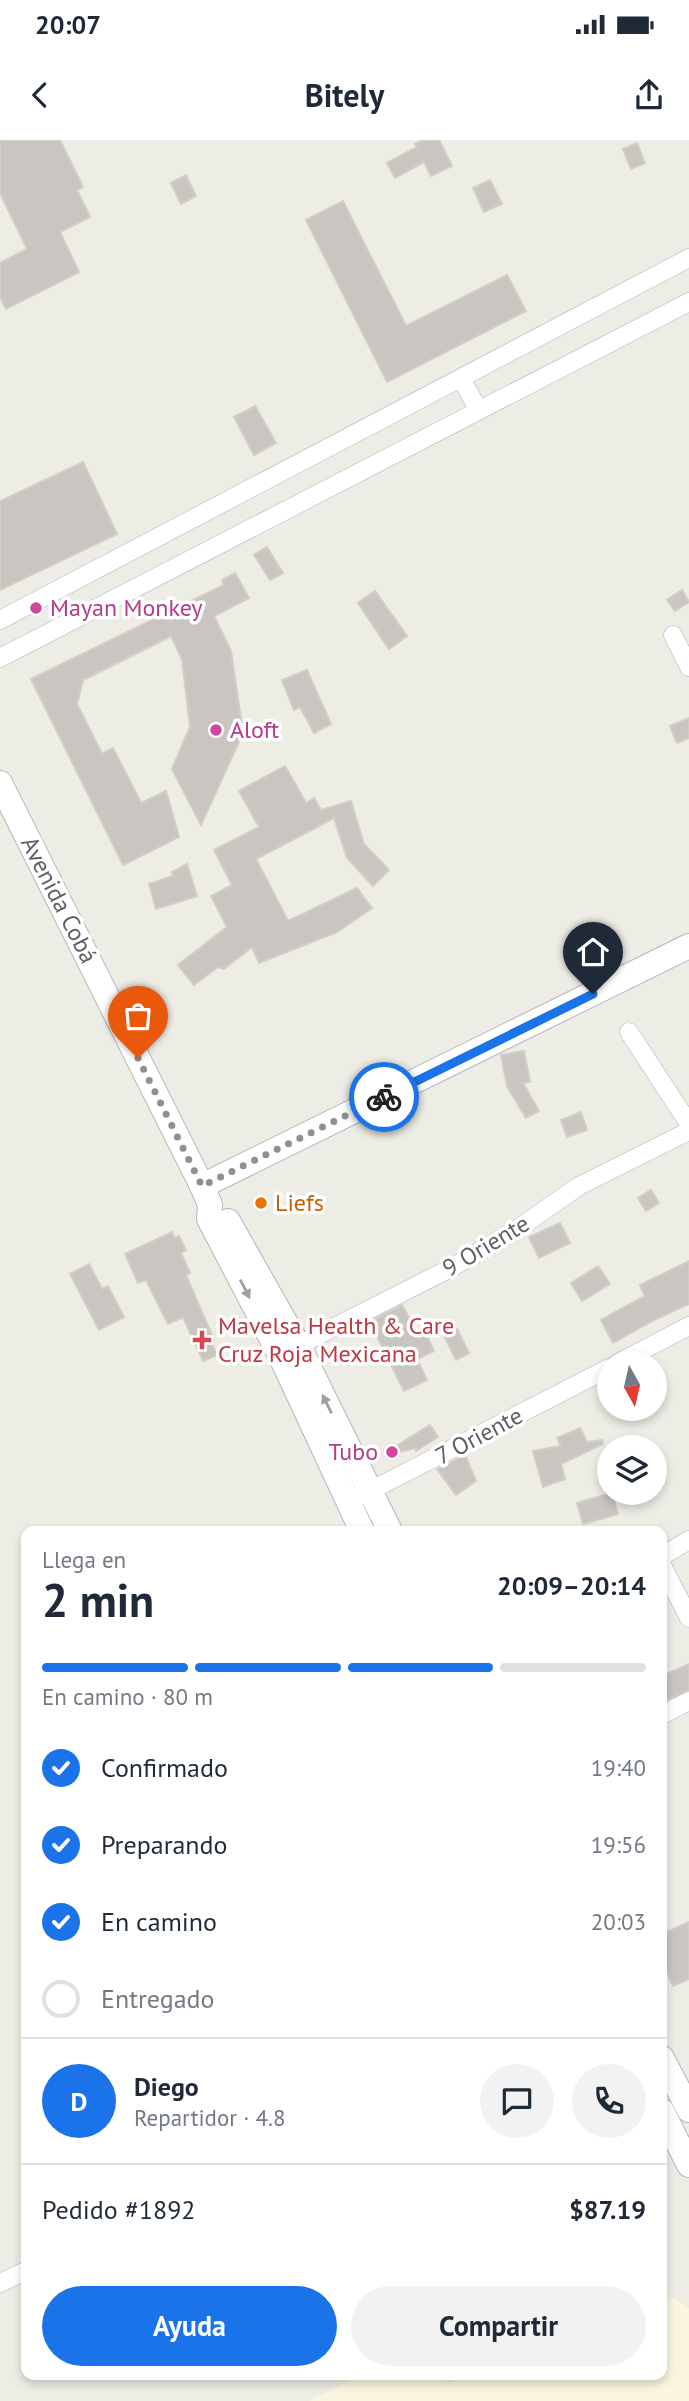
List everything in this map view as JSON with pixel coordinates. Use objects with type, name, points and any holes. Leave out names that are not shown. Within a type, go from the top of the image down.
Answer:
[{"type":"main road","name":"Avenida Cobá","points":[[0,783],[206,1196],[209,1219],[289,1350],[387,1526]]},
{"type":"main road","points":[[206,1196],[689,946]]},
{"type":"main road","name":"Avenida Cobá","points":[[289,1350],[347,1502],[359,1526]]},
{"type":"main road","points":[[667,2067],[687,2103]]},
{"type":"main road","points":[[667,2122],[689,2165]]},
{"type":"street","points":[[0,620],[689,258]]},
{"type":"street","points":[[0,658],[689,302]]},
{"type":"street","points":[[461,379],[479,410]]},
{"type":"street","points":[[673,635],[689,667]]},
{"type":"street","points":[[629,1032],[689,1124]]},
{"type":"street","name":"9 Oriente","points":[[289,1350],[451,1268],[516,1230],[579,1186],[689,1131]]},
{"type":"street","points":[[641,1351],[689,1326]]},
{"type":"street","name":"7 Oriente","points":[[347,1502],[597,1374]]},
{"type":"street","points":[[667,1553],[689,1540]]},
{"type":"street","points":[[667,1575],[689,1618]]},
{"type":"street","points":[[667,1712],[689,1701]]},
{"type":"street","points":[[667,2110],[687,2103]]},
{"type":"street","points":[[0,2283],[21,2273]]},
{"type":"shaded area","points":[[667,2296],[689,2308],[689,2401],[309,2401],[350,2380],[446,2380],[448,2383],[454,2380],[667,2380]]},
{"type":"building","points":[[0,140],[60,140],[83,187],[77,190],[90,217],[60,232],[79,272],[6,309],[0,297],[0,263],[27,249],[0,193]]},
{"type":"building","points":[[423,140],[439,140],[452,166],[431,176],[424,162],[395,178],[387,163],[417,147],[415,144]]},
{"type":"building","points":[[637,143],[645,163],[631,169],[623,149]]},
{"type":"building","points":[[186,175],[196,196],[181,204],[171,183]]},
{"type":"building","points":[[490,180],[502,204],[484,212],[473,188]]},
{"type":"building","points":[[343,201],[406,326],[507,275],[526,311],[387,382],[306,220]]},
{"type":"building","points":[[255,406],[276,443],[254,455],[234,417]]},
{"type":"building","points":[[83,462],[117,534],[0,590],[0,501]]},
{"type":"building","points":[[267,547],[283,573],[270,580],[254,555]]},
{"type":"building","name":"Aloft","points":[[235,573],[249,598],[214,616],[231,651],[243,733],[201,825],[172,769],[190,727],[182,659],[171,636],[83,680],[77,704],[102,754],[113,748],[141,803],[166,791],[179,837],[123,865],[31,679],[224,585],[222,580]]},
{"type":"building","points":[[682,590],[689,602],[675,611],[667,600]]},
{"type":"building","points":[[375,591],[407,636],[389,649],[358,603]]},
{"type":"building","points":[[307,670],[331,724],[314,733],[300,707],[294,710],[282,680]]},
{"type":"building","points":[[689,718],[689,738],[677,743],[670,726]]},
{"type":"building","points":[[285,766],[306,803],[314,798],[321,810],[351,801],[364,844],[389,870],[373,886],[347,858],[334,818],[256,859],[288,921],[357,888],[372,908],[337,932],[259,963],[252,947],[224,969],[218,967],[194,985],[178,965],[227,927],[211,896],[232,885],[214,850],[259,827],[239,791]]},
{"type":"building","points":[[187,864],[197,896],[156,909],[149,884],[173,876],[172,872]]},
{"type":"building","points":[[524,1051],[530,1082],[523,1083],[539,1111],[526,1118],[507,1086],[501,1055]]},
{"type":"building","points":[[581,1112],[587,1130],[567,1137],[561,1120]]},
{"type":"building","points":[[651,1190],[659,1203],[646,1211],[638,1198]]},
{"type":"building","points":[[560,1223],[570,1243],[539,1258],[529,1237]]},
{"type":"building","points":[[172,1232],[175,1238],[179,1236],[186,1250],[181,1253],[190,1273],[186,1275],[214,1340],[211,1342],[217,1355],[203,1361],[183,1317],[168,1324],[146,1280],[138,1283],[125,1254]]},
{"type":"building","points":[[689,1261],[689,1304],[613,1343],[601,1320],[645,1296],[640,1285]]},
{"type":"building","points":[[89,1264],[102,1289],[108,1286],[124,1317],[99,1330],[70,1274]]},
{"type":"building","points":[[598,1266],[610,1284],[582,1301],[571,1283]]},
{"type":"building","points":[[402,1305],[419,1337],[426,1334],[434,1351],[417,1359],[427,1380],[404,1391],[374,1330],[370,1332],[365,1324]]},
{"type":"building","points":[[456,1327],[469,1353],[456,1360],[443,1334]]},
{"type":"building","points":[[430,1425],[438,1437],[416,1451],[416,1448],[386,1455],[385,1453]]},
{"type":"building","points":[[580,1428],[587,1442],[597,1441],[597,1447],[561,1464],[565,1479],[543,1487],[533,1451],[561,1446],[557,1438]]},
{"type":"building","points":[[465,1455],[476,1481],[456,1495],[437,1469]]},
{"type":"building","points":[[597,1497],[597,1505],[615,1505],[618,1514],[583,1524],[577,1503]]},
{"type":"building","points":[[689,1664],[689,1690],[667,1700],[667,1674]]},
{"type":"building","points":[[689,1922],[689,1979],[673,1986],[667,1972],[667,1932]]},
{"type":"way so far","points":[[138,1058],[202,1186],[384,1097]]},
{"type":"place","name":"Mayan Monkey","points":[[36,608]]},
{"type":"place","name":"Aloft","points":[[216,730]]},
{"type":"place","name":"Liefs","points":[[261,1203]]},
{"type":"place","name":"Mavelsa Health & Care Cruz Roja Mexicana","points":[[202,1340]]},
{"type":"place","name":"Tubo","points":[[392,1452]]},
{"type":"route","points":[[384,1097],[593,994]]}]
